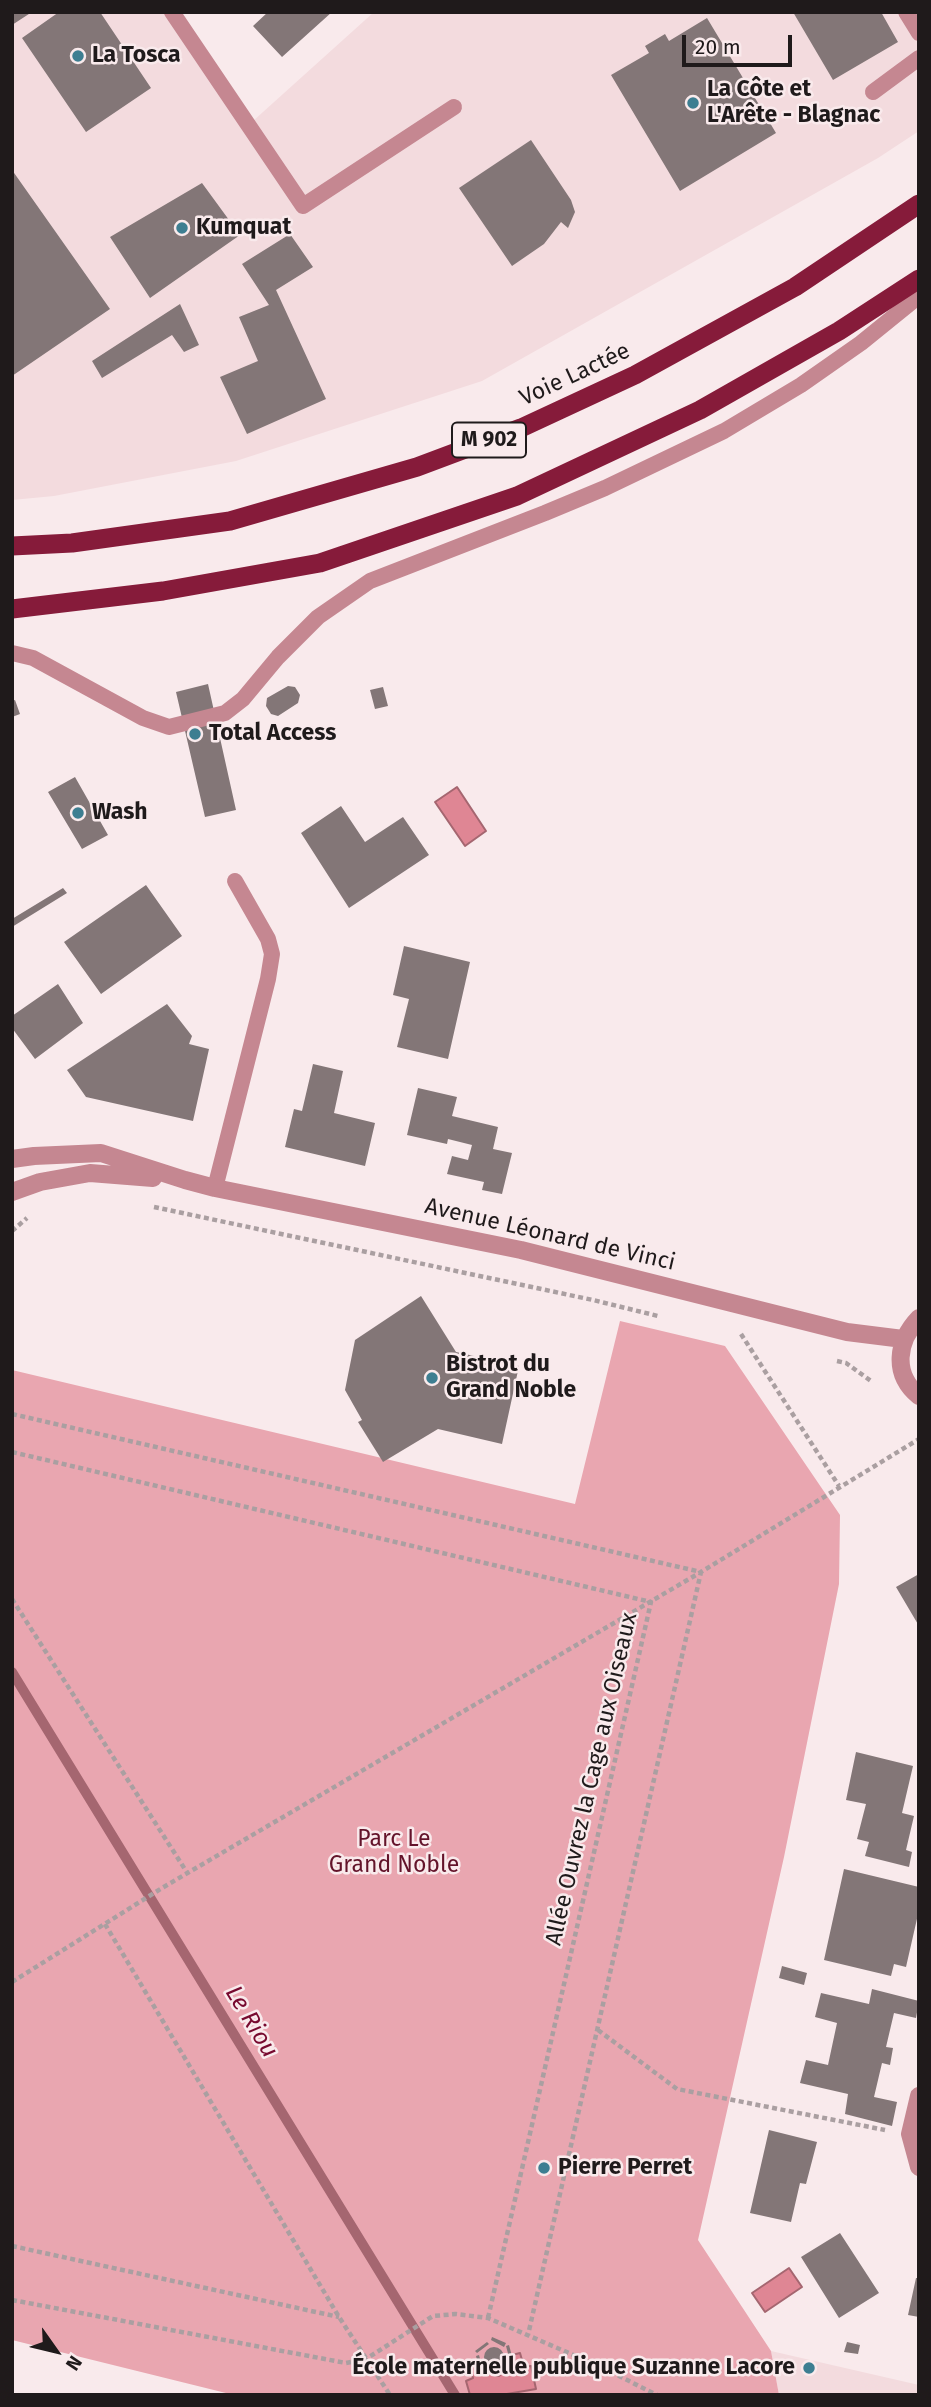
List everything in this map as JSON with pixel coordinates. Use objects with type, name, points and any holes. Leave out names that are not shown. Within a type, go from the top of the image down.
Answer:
[{"type":"highway","name":"Voie Lactée","points":[[12,546],[72,543],[230,521],[417,467],[521,428],[635,375],[795,286],[919,204]]},
{"type":"highway","name":"M 902","points":[[12,609],[163,591],[320,563],[516,496],[699,410],[839,331],[919,279]]},
{"type":"street","name":"Avenue Léonard de Vinci","points":[[12,1159],[101,1153],[215,1188],[521,1250],[847,1332],[903,1339]]},
{"type":"street","name":"Avenue Léonard de Vinci","points":[[12,1192],[40,1182],[90,1172],[185,1180]]},
{"type":"street","points":[[919,1318],[903,1339],[900,1356],[904,1378],[919,1396]]},
{"type":"street","points":[[919,2096],[910,2134],[919,2167]]},
{"type":"lane","points":[[172,12],[303,206],[454,107]]},
{"type":"lane","points":[[906,12],[919,33]]},
{"type":"lane","points":[[873,92],[919,58]]},
{"type":"lane","points":[[12,653],[33,658],[143,718],[169,727],[225,713],[243,699],[278,657],[318,617],[370,581],[569,503],[724,431],[801,386],[862,343],[919,296]]},
{"type":"lane","points":[[215,1188],[272,954],[268,939],[235,881]]},
{"type":"path","points":[[150,1206],[593,1300],[668,1319]]},
{"type":"path","points":[[12,1231],[30,1215]]},
{"type":"path","points":[[719,1299],[839,1486]]},
{"type":"path","points":[[730,1334],[756,1341]]},
{"type":"path","points":[[833,1360],[846,1363],[871,1381]]},
{"type":"path","points":[[12,1414],[701,1572]]},
{"type":"path","points":[[12,1982],[162,1888],[701,1572],[919,1438]]},
{"type":"path","name":"Allée Ouvrez la Cage aux Oiseaux","points":[[12,1452],[650,1602],[488,2318]]},
{"type":"path","points":[[528,2335],[701,1572]]},
{"type":"path","points":[[12,1599],[188,1874]]},
{"type":"path","points":[[105,1924],[366,2360],[390,2395]]},
{"type":"path","points":[[598,2030],[677,2089],[910,2134]]},
{"type":"path","points":[[12,2246],[340,2317]]},
{"type":"path","points":[[12,2300],[346,2363],[366,2360],[433,2316],[456,2314],[488,2318],[601,2367],[657,2395]]},
{"type":"shaded area","points":[[12,12],[180,12],[253,121],[374,12],[919,12],[919,131],[878,158],[482,381],[236,461],[54,496],[12,500]]},
{"type":"shaded area","points":[[457,787],[486,831],[465,846],[435,802]]},
{"type":"shaded area","points":[[789,2268],[802,2287],[765,2312],[752,2293]]},
{"type":"shaded area","name":"École maternelle publique Suzanne Lacore","points":[[771,2351],[919,2385],[919,2395],[779,2395]]},
{"type":"shaded area","points":[[520,2353],[524,2367],[531,2366],[536,2389],[501,2395],[470,2395],[466,2381],[473,2378],[469,2363],[478,2361],[480,2371],[499,2376],[513,2364],[512,2355]]},
{"type":"green space","name":"Parc Le Grand Noble","points":[[620,1321],[725,1346],[840,1515],[839,1584],[784,1857],[698,2240],[771,2351],[779,2395],[234,2395],[12,2340],[12,1370],[575,1504]]},
{"type":"building","points":[[12,12],[32,12],[12,25]]},
{"type":"building","points":[[59,12],[100,12],[151,88],[86,132],[22,38]]},
{"type":"building","points":[[268,12],[332,12],[282,57],[253,26]]},
{"type":"building","points":[[793,12],[881,12],[898,42],[833,80]]},
{"type":"building","points":[[707,18],[776,133],[680,191],[611,75],[649,53],[645,46],[665,34],[669,41]]},
{"type":"building","points":[[531,140],[571,200],[575,212],[568,228],[561,222],[544,244],[512,266],[459,188]]},
{"type":"building","points":[[12,170],[110,309],[12,376]]},
{"type":"building","points":[[202,183],[240,235],[150,298],[110,237]]},
{"type":"building","points":[[290,234],[313,267],[276,290],[326,399],[247,434],[220,377],[258,361],[239,317],[269,305],[242,264]]},
{"type":"building","points":[[180,304],[199,345],[184,352],[172,335],[102,378],[92,361]]},
{"type":"building","points":[[208,684],[236,810],[205,817],[176,692]]},
{"type":"building","points":[[288,686],[295,687],[300,695],[298,703],[278,716],[271,714],[266,706],[267,698]]},
{"type":"building","points":[[383,687],[388,706],[375,709],[370,690]]},
{"type":"building","points":[[15,700],[20,714],[12,717],[12,701]]},
{"type":"building","name":"Wash","points":[[75,777],[108,835],[82,849],[48,792]]},
{"type":"building","points":[[341,806],[365,842],[403,817],[429,855],[349,908],[301,833]]},
{"type":"building","points":[[146,885],[182,936],[101,994],[64,942]]},
{"type":"building","points":[[63,888],[67,893],[12,927],[12,919]]},
{"type":"building","points":[[404,946],[470,962],[448,1059],[397,1047],[409,999],[393,995]]},
{"type":"building","points":[[58,984],[83,1023],[35,1059],[12,1028],[12,1016]]},
{"type":"building","points":[[167,1004],[192,1036],[189,1044],[209,1049],[193,1121],[86,1097],[67,1070]]},
{"type":"building","points":[[313,1064],[343,1071],[334,1113],[375,1123],[365,1166],[285,1147],[294,1109],[302,1111]]},
{"type":"building","points":[[418,1088],[457,1097],[452,1116],[498,1127],[493,1149],[512,1153],[502,1194],[482,1190],[484,1182],[447,1174],[452,1156],[468,1160],[472,1145],[448,1139],[447,1144],[407,1135]]},
{"type":"building","name":"Bistrot du Grand Noble","points":[[421,1296],[456,1352],[519,1366],[502,1444],[438,1429],[383,1462],[358,1422],[362,1420],[345,1390],[355,1340]]},
{"type":"building","points":[[919,1574],[919,1626],[896,1587]]},
{"type":"building","points":[[856,1752],[913,1766],[902,1813],[914,1816],[906,1850],[912,1852],[909,1867],[865,1856],[869,1842],[857,1839],[866,1804],[846,1800]]},
{"type":"building","points":[[844,1869],[919,1887],[919,1910],[906,1967],[894,1964],[891,1976],[824,1960]]},
{"type":"building","points":[[782,1966],[807,1973],[804,1985],[779,1978]]},
{"type":"building","points":[[872,1989],[919,2001],[916,2018],[894,2013],[886,2047],[893,2048],[890,2065],[882,2063],[874,2097],[897,2102],[892,2126],[845,2114],[848,2094],[800,2083],[806,2060],[828,2065],[837,2023],[815,2017],[821,1993],[869,2004]]},
{"type":"building","points":[[769,2130],[817,2142],[806,2184],[800,2183],[791,2222],[750,2213]]},
{"type":"building","points":[[840,2233],[879,2293],[839,2318],[801,2257]]},
{"type":"building","points":[[916,2278],[919,2278],[919,2317],[908,2315]]},
{"type":"building","points":[[492,2337],[506,2343],[504,2347],[491,2340]]},
{"type":"building","points":[[487,2342],[489,2344],[477,2353],[475,2351]]},
{"type":"building","points":[[847,2342],[860,2345],[858,2354],[844,2352]]},
{"type":"building","points":[[509,2345],[513,2360],[510,2361],[506,2346]]},
{"type":"building","points":[[494,2347],[501,2350],[504,2357],[501,2364],[494,2367],[487,2364],[484,2357],[487,2350]]},
{"type":"building","points":[[479,2355],[483,2370],[480,2371],[476,2356]]},
{"type":"building","points":[[511,2362],[513,2364],[502,2374],[500,2371]]},
{"type":"building","points":[[485,2369],[500,2373],[499,2376],[484,2371]]},
{"type":"waterway","name":"Le Riou","points":[[12,1672],[455,2395]]},
{"type":"place","name":"La Tosca","points":[[78,56]]},
{"type":"place","name":"La Côte et L'Arête - Blagnac","points":[[693,103]]},
{"type":"place","name":"Kumquat","points":[[182,228]]},
{"type":"place","name":"Total Access","points":[[195,734]]},
{"type":"place","name":"Wash","points":[[78,813]]},
{"type":"place","name":"Bistrot du Grand Noble","points":[[432,1378]]},
{"type":"place","name":"Pierre Perret","points":[[544,2168]]},
{"type":"place","name":"École maternelle publique Suzanne Lacore","points":[[809,2368]]}]
